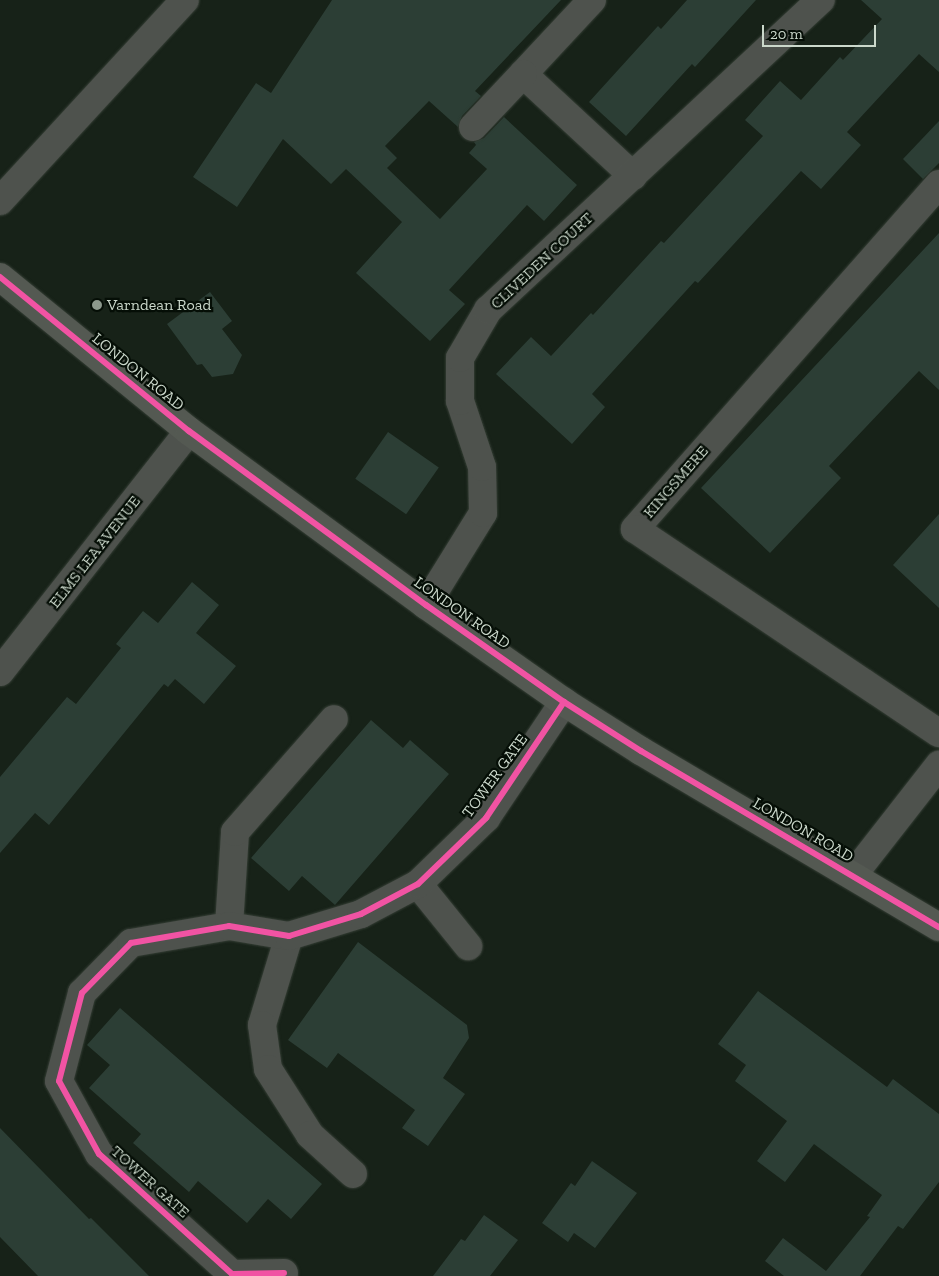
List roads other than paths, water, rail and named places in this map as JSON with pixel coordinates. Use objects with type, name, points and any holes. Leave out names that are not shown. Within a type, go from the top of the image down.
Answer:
[{"type":"highway","name":"LONDON ROAD","points":[[0,277],[189,431],[426,605],[564,702],[641,751],[939,927]]},
{"type":"street","points":[[0,201],[185,0]]},
{"type":"street","points":[[473,127],[592,0]]},
{"type":"street","name":"CLIVEDEN COURT","points":[[426,605],[483,513],[482,467],[460,401],[460,358],[488,310],[821,0]]},
{"type":"street","points":[[523,74],[633,176]]},
{"type":"street","name":"KINGSMERE","points":[[939,184],[635,529],[939,733]]},
{"type":"street","name":"ELMS LEA AVENUE","points":[[0,672],[189,431]]},
{"type":"street","name":"TOWER GATE","points":[[284,1273],[232,1274],[98,1154],[59,1081],[82,993],[131,943],[229,926],[289,936],[361,914],[418,884],[486,818],[564,702]]},
{"type":"street","points":[[229,926],[235,832],[334,719]]},
{"type":"street","points":[[853,875],[939,766]]},
{"type":"street","points":[[418,884],[468,946]]},
{"type":"street","points":[[289,936],[262,1025],[268,1069],[310,1135],[353,1174]]},
{"type":"place","name":"Varndean Road","points":[[97,305]]}]
